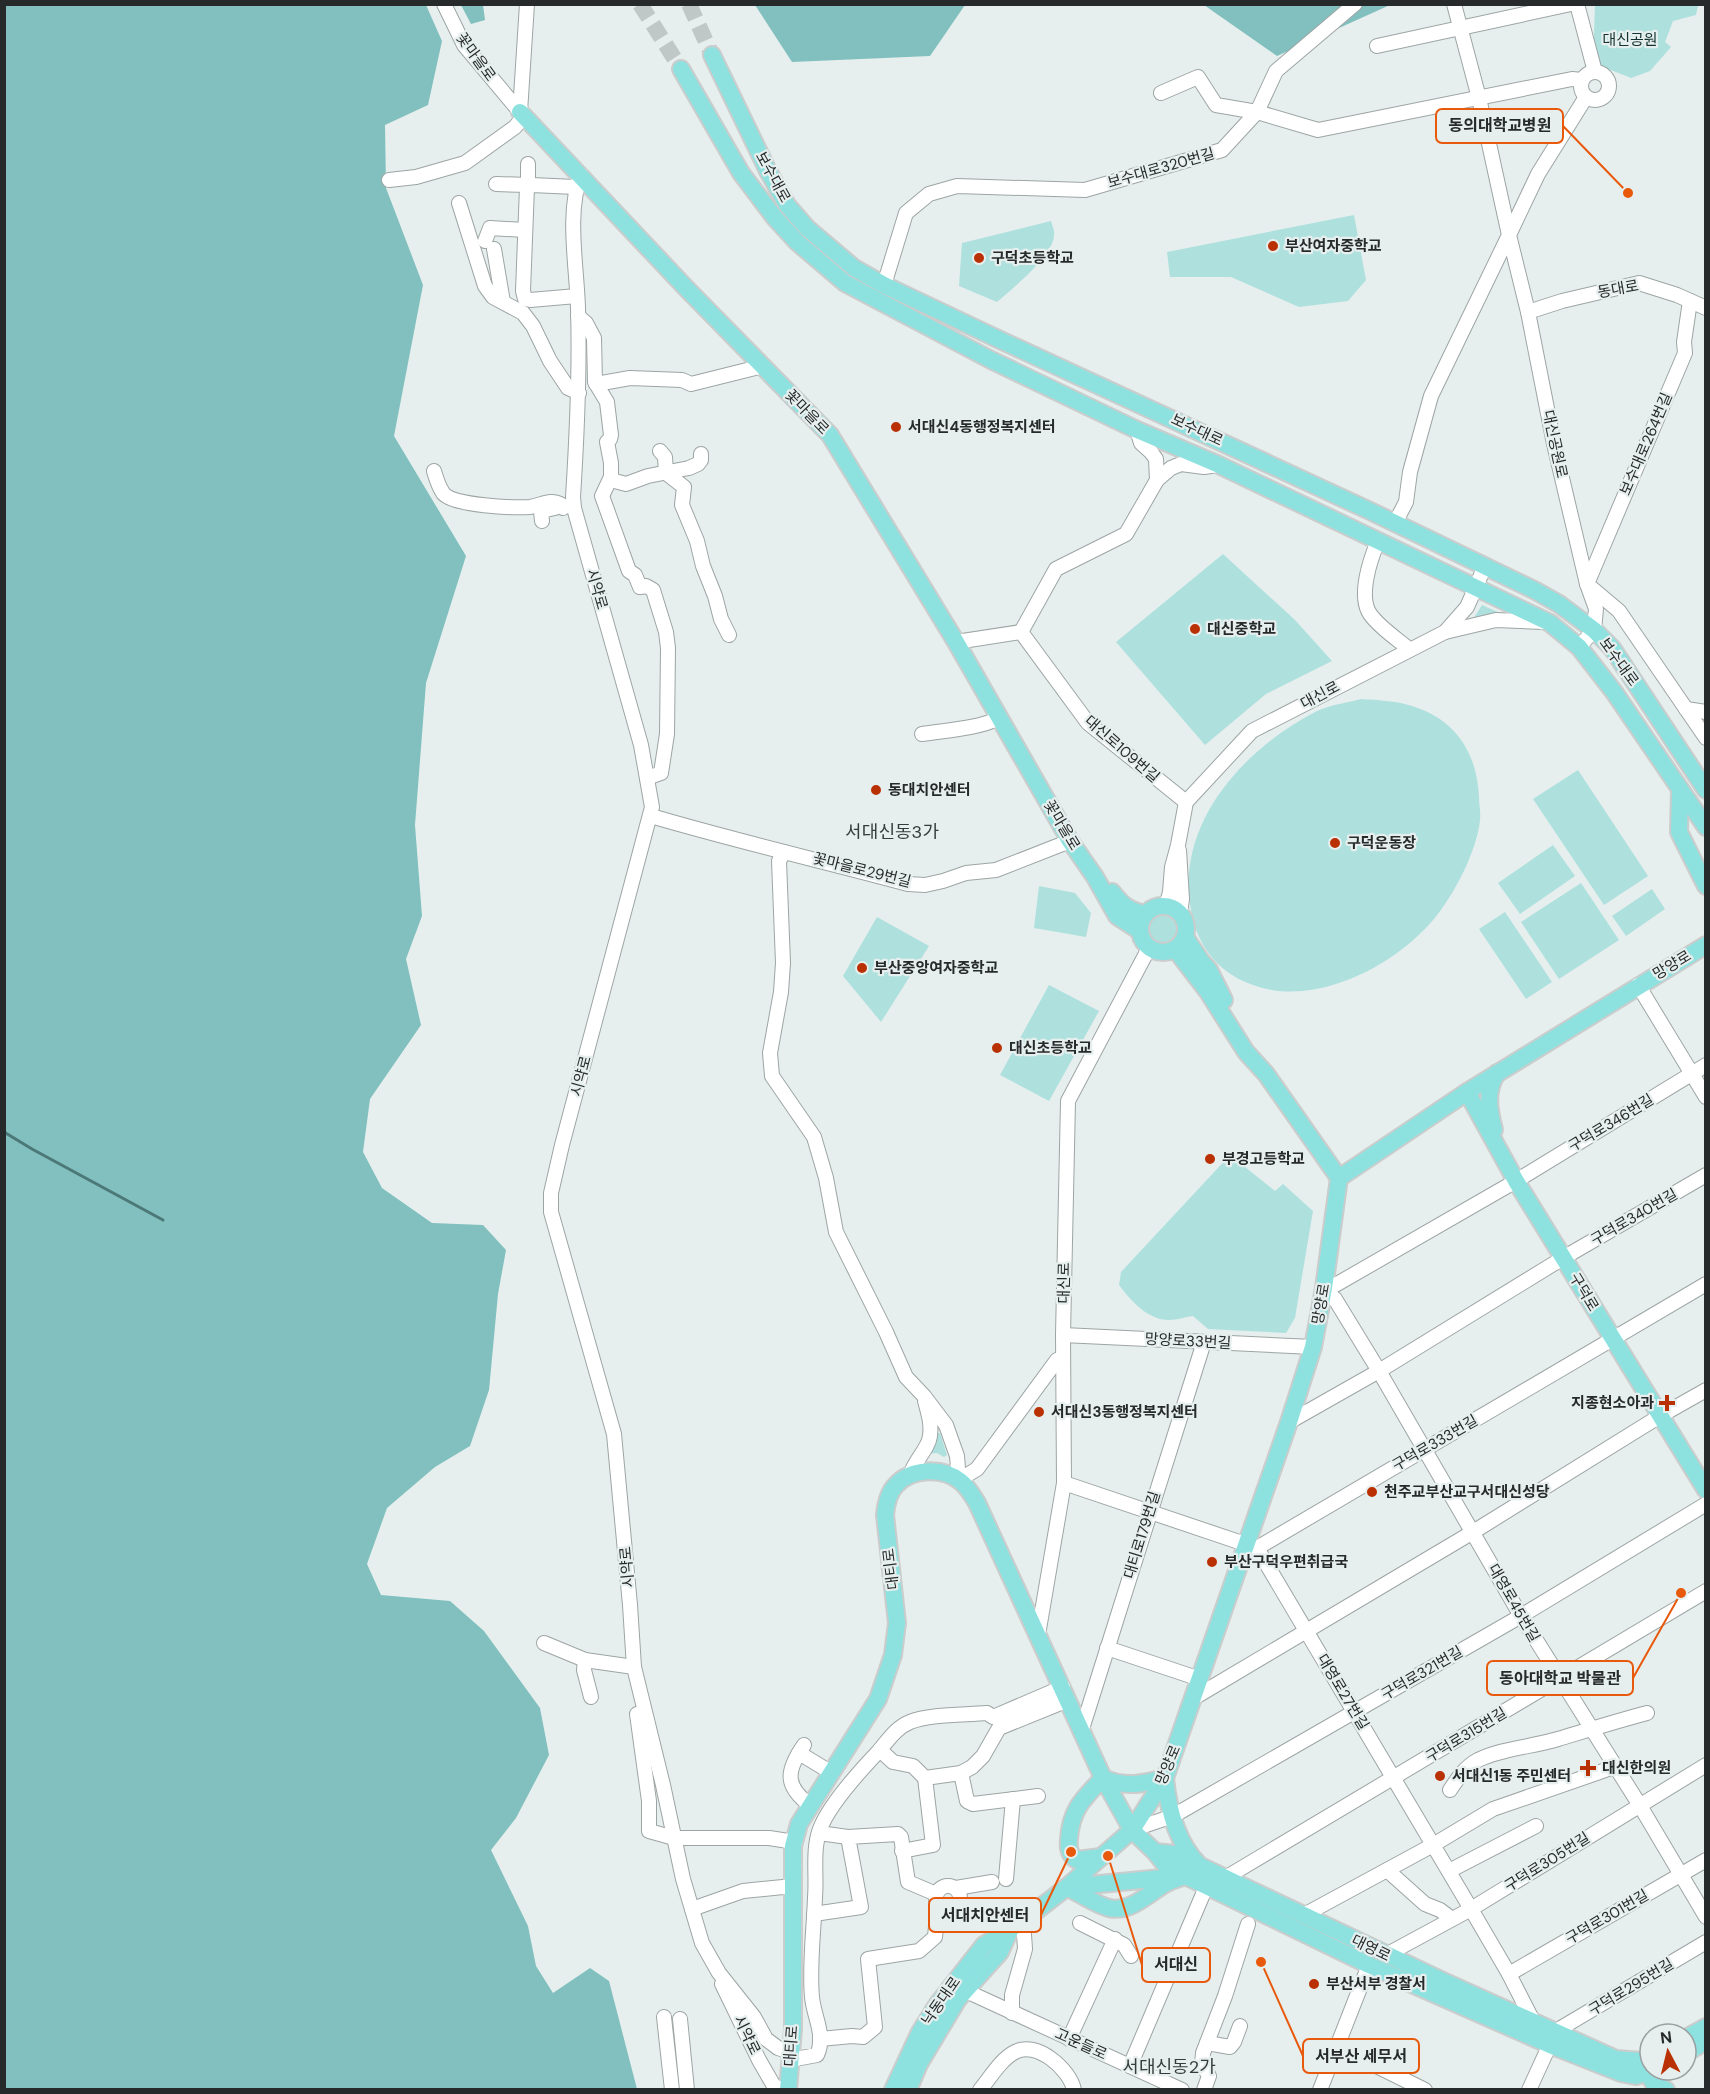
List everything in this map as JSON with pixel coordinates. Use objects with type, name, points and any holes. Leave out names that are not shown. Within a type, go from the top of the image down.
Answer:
[{"type":"main road","name":"보수대로","points":[[712,55],[768,171],[788,205],[807,228],[854,268],[884,285],[1395,523],[1559,604],[1594,630],[1612,648],[1706,790]]},
{"type":"main road","name":"보수대로","points":[[681,69],[741,173],[761,200],[797,242],[845,283],[991,360],[1137,430],[1219,465],[1550,623],[1579,647],[1614,692],[1706,827]]},
{"type":"main road","name":"꽃마을로","points":[[522,114],[578,181],[830,435],[956,642],[1070,841],[1095,877],[1117,916],[1140,931],[1141,937],[1149,948]]},
{"type":"main road","points":[[1680,790],[1679,832],[1706,886]]},
{"type":"main road","name":"꽃마을로","points":[[1095,877],[1107,886],[1124,906],[1134,912],[1146,914]]},
{"type":"main road","points":[[1140,931],[1141,922],[1152,909],[1173,910],[1185,921],[1180,943],[1167,952],[1157,952],[1149,948]]},
{"type":"main road","points":[[1180,943],[1246,1052],[1266,1074],[1339,1178]]},
{"type":"main road","name":"망양로","points":[[1132,1830],[1165,1778],[1192,1699],[1252,1546],[1313,1347],[1324,1288],[1339,1178],[1467,1092],[1705,944]]},
{"type":"main road","points":[[1497,1074],[1490,1089],[1489,1106],[1500,1151]]},
{"type":"main road","name":"구덕로","points":[[1467,1092],[1516,1180],[1706,1490]]},
{"type":"main road","points":[[910,1476],[937,1471],[959,1480],[970,1490],[1066,1693],[1103,1778],[1132,1830],[1155,1852]]},
{"type":"main road","name":"대티로","points":[[786,2090],[793,2029],[795,1842],[799,1824],[878,1699],[893,1655],[897,1623],[885,1515],[886,1502],[897,1483],[910,1476]]},
{"type":"main road","points":[[1103,1778],[1114,1783],[1136,1785],[1165,1778],[1173,1816],[1187,1850],[1201,1867]]},
{"type":"main road","points":[[1101,1857],[1077,1860],[1069,1851],[1068,1842],[1071,1818],[1078,1804],[1103,1778]]},
{"type":"main road","name":"낙동대로","points":[[893,2090],[920,2032],[937,2005],[984,1945],[1016,1926],[1067,1887],[1132,1830]]},
{"type":"main road","name":"대영로","points":[[1155,1852],[1174,1854],[1386,1955],[1533,2021],[1553,2038]]},
{"type":"main road","name":"대영로","points":[[1155,1852],[1167,1867],[1369,1965],[1553,2038],[1621,2073],[1638,2076]]},
{"type":"main road","points":[[1067,1887],[1185,1876]]},
{"type":"main road","points":[[1067,1887],[1095,1903],[1121,1909],[1145,1898],[1165,1884],[1185,1876]]},
{"type":"main road","name":"낙동대로","points":[[908,2090],[919,2064],[958,1999],[1000,1953],[1016,1926]]},
{"type":"street","name":"꽃마을로","points":[[444,4],[464,45],[522,114]]},
{"type":"street","points":[[389,180],[416,177],[465,163],[515,127],[522,114],[527,4]]},
{"type":"street","name":"보수대로320번길","points":[[884,285],[906,213],[929,194],[957,186],[1085,190],[1222,150],[1257,112],[1276,71],[1355,4]]},
{"type":"street","name":"대신공원로","points":[[1454,4],[1479,98],[1528,312],[1554,444],[1587,584],[1596,609],[1594,630]]},
{"type":"street","points":[[1377,46],[1571,4]]},
{"type":"street","points":[[1577,4],[1595,72]]},
{"type":"street","points":[[1595,72],[1604,74],[1609,81],[1610,90],[1600,100],[1586,97],[1581,87],[1582,80],[1587,74],[1595,72]]},
{"type":"street","points":[[1161,93],[1198,77],[1216,105],[1257,112],[1318,130],[1572,80],[1582,80]]},
{"type":"street","points":[[1395,523],[1406,502],[1410,472],[1431,396],[1538,174],[1586,97]]},
{"type":"street","points":[[528,164],[523,291],[525,299],[577,296]]},
{"type":"street","points":[[496,184],[528,185],[578,181]]},
{"type":"street","name":"시약로","points":[[578,181],[573,247],[578,316],[579,393],[568,505],[641,745],[652,801],[651,816],[550,1193],[551,1212],[614,1434],[630,1605],[631,1667],[683,1879],[702,1943],[719,1973],[754,2017],[766,2039],[790,2056]]},
{"type":"street","points":[[459,203],[485,286],[493,297],[523,313],[533,326],[550,361],[568,388],[579,393]]},
{"type":"street","points":[[503,302],[490,245],[490,228],[525,230]]},
{"type":"street","name":"동대로","points":[[1528,312],[1562,301],[1639,283],[1657,287],[1706,308]]},
{"type":"street","name":"보수대로264번길","points":[[1587,584],[1685,353],[1684,342],[1690,300]]},
{"type":"street","points":[[578,316],[586,323],[594,338],[596,384],[607,402],[611,435],[607,442],[611,463],[610,479],[603,494],[603,500],[628,568],[635,575],[640,587],[646,586],[653,590],[666,632],[667,734],[662,770],[647,778]]},
{"type":"street","points":[[596,384],[630,378],[682,380],[691,384],[763,366]]},
{"type":"street","points":[[1137,430],[1141,443],[1156,459],[1157,480]]},
{"type":"street","points":[[660,451],[664,454],[666,473],[684,487],[682,504],[697,541],[721,620],[729,635]]},
{"type":"street","points":[[610,479],[626,484],[689,468],[698,464],[701,454]]},
{"type":"street","points":[[956,642],[1021,632],[1056,570],[1126,534],[1157,480],[1171,468],[1181,464],[1204,467],[1219,465]]},
{"type":"street","points":[[434,471],[443,493],[452,500],[515,507],[529,507],[553,501],[568,505]]},
{"type":"street","points":[[542,521],[540,513],[543,509],[568,505]]},
{"type":"street","points":[[1377,541],[1364,588],[1369,612],[1383,628],[1409,649]]},
{"type":"street","name":"대신로","points":[[1186,802],[1252,731],[1445,632],[1467,607],[1485,566]]},
{"type":"street","points":[[656,601],[660,597],[658,582]]},
{"type":"street","points":[[1587,584],[1619,611],[1706,738]]},
{"type":"street","points":[[1445,632],[1496,620],[1550,623]]},
{"type":"street","points":[[1579,647],[1594,630]]},
{"type":"street","name":"대신로109번길","points":[[1021,632],[1088,723],[1186,802]]},
{"type":"street","points":[[1686,708],[1706,712]]},
{"type":"street","points":[[922,734],[979,726],[1000,718]]},
{"type":"street","points":[[1173,910],[1182,899],[1178,845],[1186,802]]},
{"type":"street","name":"꽃마을로29번길","points":[[651,816],[908,884],[925,885],[966,873],[996,870],[1070,841]]},
{"type":"street","points":[[784,852],[779,861],[783,963],[781,992],[770,1053],[772,1076],[814,1137],[826,1179],[836,1232],[906,1377],[946,1425],[957,1456],[959,1480],[977,1469],[1057,1360],[1063,1358]]},
{"type":"street","name":"대신로","points":[[1038,1635],[1064,1483],[1063,1335],[1068,1101],[1149,948]]},
{"type":"street","points":[[1638,985],[1706,1097]]},
{"type":"street","name":"구덕로346번길","points":[[1324,1288],[1337,1284],[1516,1180],[1706,1065]]},
{"type":"street","name":"구덕로340번길","points":[[1289,1422],[1379,1371],[1563,1258],[1706,1176]]},
{"type":"street","name":"구덕로333번길","points":[[1252,1546],[1424,1449],[1706,1284]]},
{"type":"street","name":"대영로45번길","points":[[1324,1288],[1335,1299],[1379,1371],[1521,1616],[1639,1804],[1706,1917]]},
{"type":"street","name":"망양로33번길","points":[[1063,1335],[1313,1347]]},
{"type":"street","name":"대티로179번길","points":[[1082,1729],[1204,1342]]},
{"type":"street","points":[[1192,1699],[1706,1390]]},
{"type":"street","points":[[910,1476],[914,1462],[929,1443],[931,1434],[924,1396]]},
{"type":"street","points":[[1064,1483],[1252,1546]]},
{"type":"street","name":"구덕로321번길","points":[[1132,1830],[1173,1816],[1521,1616],[1706,1504]]},
{"type":"street","name":"대영로27번길","points":[[1252,1546],[1355,1712],[1509,1974],[1533,2021]]},
{"type":"street","name":"구덕로315번길","points":[[1225,1878],[1706,1591]]},
{"type":"street","points":[[544,1642],[585,1660],[631,1667],[645,1760],[649,1831],[674,1838],[769,1838],[795,1842]]},
{"type":"street","points":[[1107,1648],[1200,1678]]},
{"type":"street","points":[[585,1660],[584,1670],[591,1697]]},
{"type":"street","points":[[790,2056],[817,2055],[821,2046],[812,1998],[816,1846],[828,1813],[895,1731],[908,1722],[987,1713],[993,1718],[1066,1693]]},
{"type":"street","points":[[925,1778],[961,1773],[972,1767],[983,1755],[999,1728],[1066,1693]]},
{"type":"street","points":[[1450,1790],[1462,1772],[1478,1761],[1504,1751],[1558,1739],[1647,1713]]},
{"type":"street","points":[[811,1806],[799,1797],[793,1787],[791,1768],[801,1749],[832,1773]]},
{"type":"street","points":[[880,1750],[892,1762],[913,1766],[925,1778],[933,1845],[902,1851]]},
{"type":"street","name":"구덕로305번길","points":[[1386,1955],[1471,1909],[1706,1765]]},
{"type":"street","points":[[1304,1915],[1433,1845],[1493,1809],[1614,1767]]},
{"type":"street","points":[[961,1773],[964,1797],[973,1804],[1038,1796]]},
{"type":"street","points":[[1006,1879],[1013,1799]]},
{"type":"street","points":[[1449,1871],[1536,1826]]},
{"type":"street","points":[[819,1833],[848,1837],[898,1834],[901,1838],[908,1882],[949,1910],[956,1907],[960,1895],[956,1888]]},
{"type":"street","points":[[814,1914],[861,1907],[848,1837]]},
{"type":"street","name":"구덕로301번길","points":[[1509,1974],[1706,1860]]},
{"type":"street","points":[[1387,1870],[1425,1904],[1440,1910],[1452,1919]]},
{"type":"street","points":[[820,2039],[863,2037],[872,2031],[875,2027],[867,1971],[868,1959],[919,1952],[935,1936],[937,1900],[944,1886],[956,1888],[992,1882]]},
{"type":"street","points":[[692,1909],[743,1891],[793,1886]]},
{"type":"street","points":[[1130,2066],[1206,1887]]},
{"type":"street","points":[[1080,1923],[1124,1945],[1131,1956]]},
{"type":"street","points":[[1204,2090],[1209,2076],[1202,2064],[1207,2043],[1248,1924]]},
{"type":"street","points":[[1012,2013],[1012,1995],[1024,1949],[1016,1926]]},
{"type":"street","points":[[1069,2039],[1114,1939]]},
{"type":"street","name":"구덕로295번길","points":[[1553,2038],[1706,1942]]},
{"type":"street","points":[[1320,2090],[1369,1965]]},
{"type":"street","name":"시약로","points":[[719,1973],[723,1987],[759,2060],[774,2086],[786,2090]]},
{"type":"street","name":"고운들로","points":[[966,1991],[1174,2088]]},
{"type":"street","points":[[664,2017],[672,2090]]},
{"type":"street","points":[[680,2019],[687,2090]]},
{"type":"street","points":[[1207,2043],[1230,2047],[1240,2026]]},
{"type":"street","points":[[1529,2090],[1553,2038]]},
{"type":"street","points":[[1338,2047],[1406,2086],[1425,2090]]},
{"type":"street","points":[[980,2090],[1009,2056],[1023,2049],[1038,2052],[1064,2068],[1069,2074],[1074,2090]]},
{"type":"green space","name":"대신공원","points":[[1595,5],[1698,5],[1696,15],[1673,21],[1665,42],[1671,47],[1650,71],[1631,78],[1593,63]]},
{"type":"green space","points":[[1354,215],[1366,280],[1348,301],[1299,307],[1231,277],[1170,277],[1167,252]]},
{"type":"green space","points":[[1051,221],[1054,233],[1047,252],[1031,271],[997,302],[959,286],[962,243]]},
{"type":"green space","points":[[1223,554],[1295,620],[1332,661],[1266,694],[1205,745],[1116,642]]},
{"type":"green space","points":[[1482,605],[1502,614],[1472,621]]},
{"type":"green space","name":"구덕운동장","points":[[1361,699],[1402,703],[1430,713],[1453,730],[1462,741],[1474,767],[1480,812],[1478,832],[1469,859],[1457,885],[1434,919],[1402,950],[1377,966],[1350,979],[1313,990],[1289,992],[1254,986],[1233,976],[1216,962],[1203,945],[1195,926],[1189,882],[1193,851],[1203,821],[1219,794],[1263,746],[1317,711]]},
{"type":"green space","points":[[1578,770],[1648,876],[1604,905],[1533,799]]},
{"type":"green space","points":[[1553,845],[1575,876],[1520,914],[1498,883]]},
{"type":"green space","points":[[1581,883],[1619,940],[1559,979],[1521,922]]},
{"type":"green space","points":[[1039,886],[1075,893],[1091,913],[1086,937],[1034,928]]},
{"type":"green space","points":[[1652,889],[1665,909],[1626,936],[1612,916]]},
{"type":"green space","points":[[1505,912],[1552,982],[1526,999],[1479,929]]},
{"type":"green space","points":[[1163,914],[1174,918],[1178,929],[1174,940],[1163,944],[1152,940],[1148,929],[1152,918]]},
{"type":"green space","points":[[877,917],[929,946],[881,1022],[843,976]]},
{"type":"green space","points":[[1049,985],[1099,1011],[1049,1101],[1000,1075]]},
{"type":"green space","points":[[1230,1155],[1275,1191],[1283,1184],[1313,1211],[1295,1318],[1286,1333],[1208,1329],[1193,1316],[1172,1320],[1154,1317],[1141,1308],[1119,1285],[1121,1272]]},
{"type":"green space","points":[[935,1433],[940,1433],[947,1455],[944,1457],[937,1453],[925,1454]]},
{"type":"shaded area","points":[[5,5],[426,5],[442,41],[428,105],[385,125],[386,188],[423,285],[394,436],[466,556],[426,683],[415,825],[422,916],[406,959],[421,1025],[370,1099],[363,1152],[382,1188],[432,1223],[483,1225],[506,1250],[498,1294],[489,1390],[470,1446],[435,1467],[387,1508],[367,1564],[381,1595],[450,1601],[484,1631],[540,1708],[549,1755],[516,1818],[491,1850],[528,1926],[536,1966],[553,1993],[590,1968],[609,1981],[637,2089],[5,2090]]},
{"type":"shaded area","points":[[461,5],[483,5],[485,20],[471,24]]},
{"type":"shaded area","points":[[755,5],[965,5],[930,56],[792,62]]},
{"type":"shaded area","points":[[1204,5],[1390,5],[1277,56]]},
{"type":"waterway","points":[[4,1132],[163,1220]]},
{"type":"tunnel","points":[[640,4],[681,69]]},
{"type":"tunnel","points":[[689,4],[712,55]]},
{"type":"place","name":"동의대학교병원","points":[[1628,193]]},
{"type":"place","name":"부산여자중학교","points":[[1273,246]]},
{"type":"place","name":"구덕초등학교","points":[[979,258]]},
{"type":"place","name":"서대신4동행정복지센터","points":[[896,427]]},
{"type":"place","name":"대신중학교","points":[[1195,629]]},
{"type":"place","name":"동대치안센터","points":[[876,790]]},
{"type":"place","name":"구덕운동장","points":[[1335,843]]},
{"type":"place","name":"부산중앙여자중학교","points":[[862,968]]},
{"type":"place","name":"대신초등학교","points":[[997,1048]]},
{"type":"place","name":"부경고등학교","points":[[1210,1159]]},
{"type":"place","name":"지종현소아과","points":[[1667,1403]]},
{"type":"place","name":"서대신3동행정복지센터","points":[[1039,1412]]},
{"type":"place","name":"천주교부산교구서대신성당","points":[[1372,1492]]},
{"type":"place","name":"부산구덕우편취급국","points":[[1212,1562]]},
{"type":"place","name":"동아대학교 박물관","points":[[1681,1593]]},
{"type":"place","name":"대신한의원","points":[[1588,1768]]},
{"type":"place","name":"서대신1동 주민센터","points":[[1440,1776]]},
{"type":"place","name":"서대치안센터","points":[[1071,1852]]},
{"type":"place","name":"서대신","points":[[1108,1856]]},
{"type":"place","name":"서부산 세무서","points":[[1261,1962]]},
{"type":"place","name":"부산서부 경찰서","points":[[1314,1984]]},
{"type":"district","name":"서대신동3가","points":[[892,832]]},
{"type":"district","name":"서대신동2가","points":[[1169,2067]]}]
